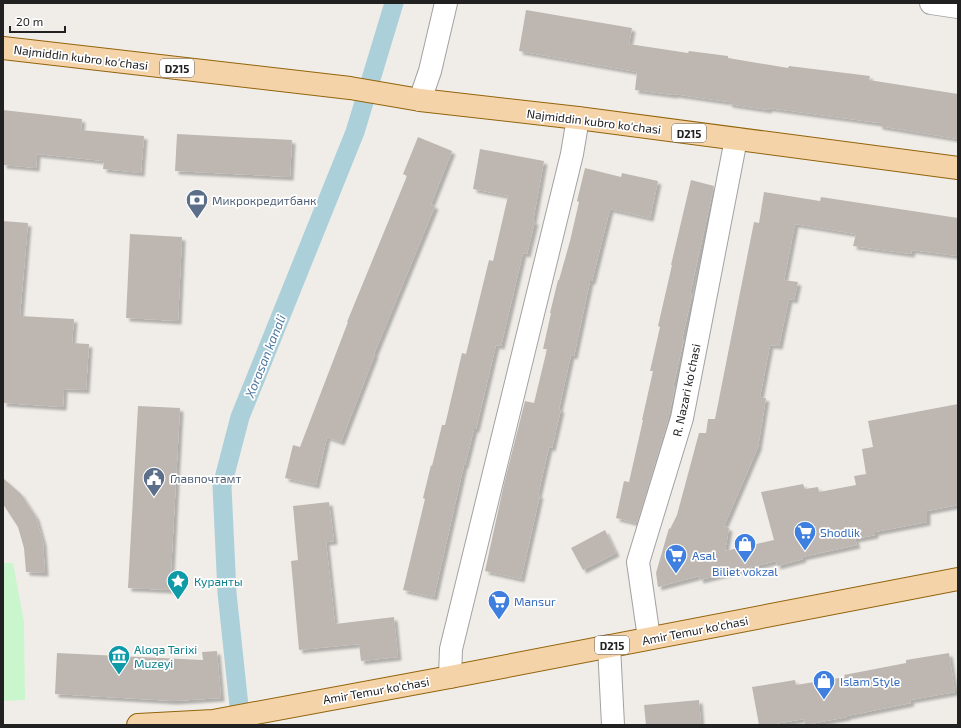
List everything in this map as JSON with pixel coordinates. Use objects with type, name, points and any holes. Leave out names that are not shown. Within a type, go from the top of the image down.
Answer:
[{"type":"main road","name":"Najmiddin kubro ko'chasi","points":[[3,48],[350,88],[420,100],[578,118],[958,168]]},
{"type":"main road","name":"Amir Temur ko'chasi","points":[[267,717],[450,677],[958,579]]},
{"type":"main road","name":"D215","points":[[138,725],[267,717]]},
{"type":"street","points":[[420,100],[430,71],[446,3]]},
{"type":"street","points":[[931,3],[958,7]]},
{"type":"street","points":[[450,677],[451,649],[572,154],[578,118]]},
{"type":"street","name":"R. Nazari ko'chasi","points":[[649,638],[638,562],[682,418],[736,139]]},
{"type":"street","points":[[609,646],[613,725]]},
{"type":"green space","points":[[3,563],[13,563],[24,622],[25,700],[3,701]]},
{"type":"building","points":[[526,10],[632,28],[629,44],[688,53],[689,51],[728,56],[728,58],[788,68],[789,66],[870,76],[869,80],[958,94],[958,139],[879,126],[879,123],[769,108],[768,110],[729,104],[729,102],[635,90],[637,72],[519,51]]},
{"type":"building","points":[[3,110],[82,119],[81,130],[144,136],[141,173],[103,169],[104,161],[37,154],[36,168],[3,165]]},
{"type":"building","points":[[177,134],[292,140],[290,177],[175,171]]},
{"type":"building","points":[[418,137],[452,151],[431,204],[435,206],[374,354],[341,442],[327,437],[316,485],[285,478],[293,445],[300,447],[347,322],[407,176],[403,174]]},
{"type":"building","points":[[480,149],[544,161],[533,221],[535,221],[527,254],[523,253],[501,346],[496,345],[476,429],[474,429],[464,465],[434,597],[403,590],[425,499],[423,498],[431,465],[432,466],[442,425],[445,425],[462,353],[466,354],[489,260],[493,261],[508,196],[473,189]]},
{"type":"building","points":[[585,168],[621,177],[622,173],[658,181],[650,218],[610,209],[592,281],[590,281],[574,356],[571,355],[559,409],[561,409],[552,448],[549,447],[521,579],[485,571],[504,484],[525,401],[534,403],[547,349],[543,349],[550,313],[570,241]]},
{"type":"building","points":[[691,180],[714,186],[690,294],[692,295],[682,339],[684,339],[673,387],[675,388],[667,424],[637,523],[616,518],[624,481],[629,482],[643,420],[653,371],[650,371],[660,327],[658,326]]},
{"type":"building","points":[[764,192],[820,201],[821,197],[958,218],[958,256],[912,250],[911,254],[853,246],[856,234],[795,224],[784,280],[798,282],[794,300],[789,299],[779,346],[770,345],[760,397],[766,398],[758,447],[724,526],[729,528],[725,551],[774,540],[761,492],[803,484],[805,489],[818,487],[819,492],[856,485],[854,476],[866,474],[862,449],[873,447],[868,421],[958,404],[958,505],[927,511],[927,522],[875,532],[875,535],[855,539],[857,545],[802,557],[803,559],[777,566],[776,561],[700,580],[699,576],[658,587],[656,573],[669,528],[670,529],[677,515],[699,433],[706,433],[708,419],[715,419],[754,222],[759,223]]},
{"type":"building","points":[[3,221],[28,223],[20,316],[74,319],[72,343],[89,344],[86,390],[64,389],[63,407],[3,403]]},
{"type":"building","points":[[130,234],[182,237],[178,321],[126,318]]},
{"type":"building","name":"Главпочтамт","points":[[138,406],[180,408],[170,590],[128,588]]},
{"type":"building","points":[[3,478],[21,494],[36,517],[43,542],[45,573],[26,572],[24,548],[18,527],[3,504]]},
{"type":"building","points":[[329,502],[334,541],[326,542],[335,624],[394,617],[398,657],[361,661],[359,644],[299,650],[291,561],[298,560],[293,506]]},
{"type":"building","points":[[605,530],[616,553],[583,570],[571,548]]},
{"type":"building","name":"Aloqa Tarixi Muzeyi","points":[[217,651],[221,698],[174,701],[55,694],[57,653],[203,660],[202,652]]},
{"type":"building","points":[[949,653],[955,692],[910,700],[911,703],[805,725],[804,719],[759,725],[752,687],[795,680],[796,685],[845,677],[844,675],[906,663],[906,660]]},
{"type":"building","points":[[699,700],[701,725],[646,725],[644,705]]},
{"type":"waterway","name":"Xorasan kanali","points":[[241,725],[227,593],[222,486],[240,417],[355,132],[394,3]]},
{"type":"place","name":"Микрокредитбанк","points":[[197,220]]},
{"type":"place","name":"Главпочтамт","points":[[154,498]]},
{"type":"place","name":"Shodlik","points":[[805,552]]},
{"type":"place","name":"Biliet vokzal","points":[[745,564]]},
{"type":"place","name":"Asal","points":[[676,574]]},
{"type":"place","name":"Куранты","points":[[178,600]]},
{"type":"place","name":"Mansur","points":[[499,620]]},
{"type":"place","name":"Aloqa Tarixi Muzeyi","points":[[119,676]]},
{"type":"place","name":"Islam Style","points":[[824,700]]}]
